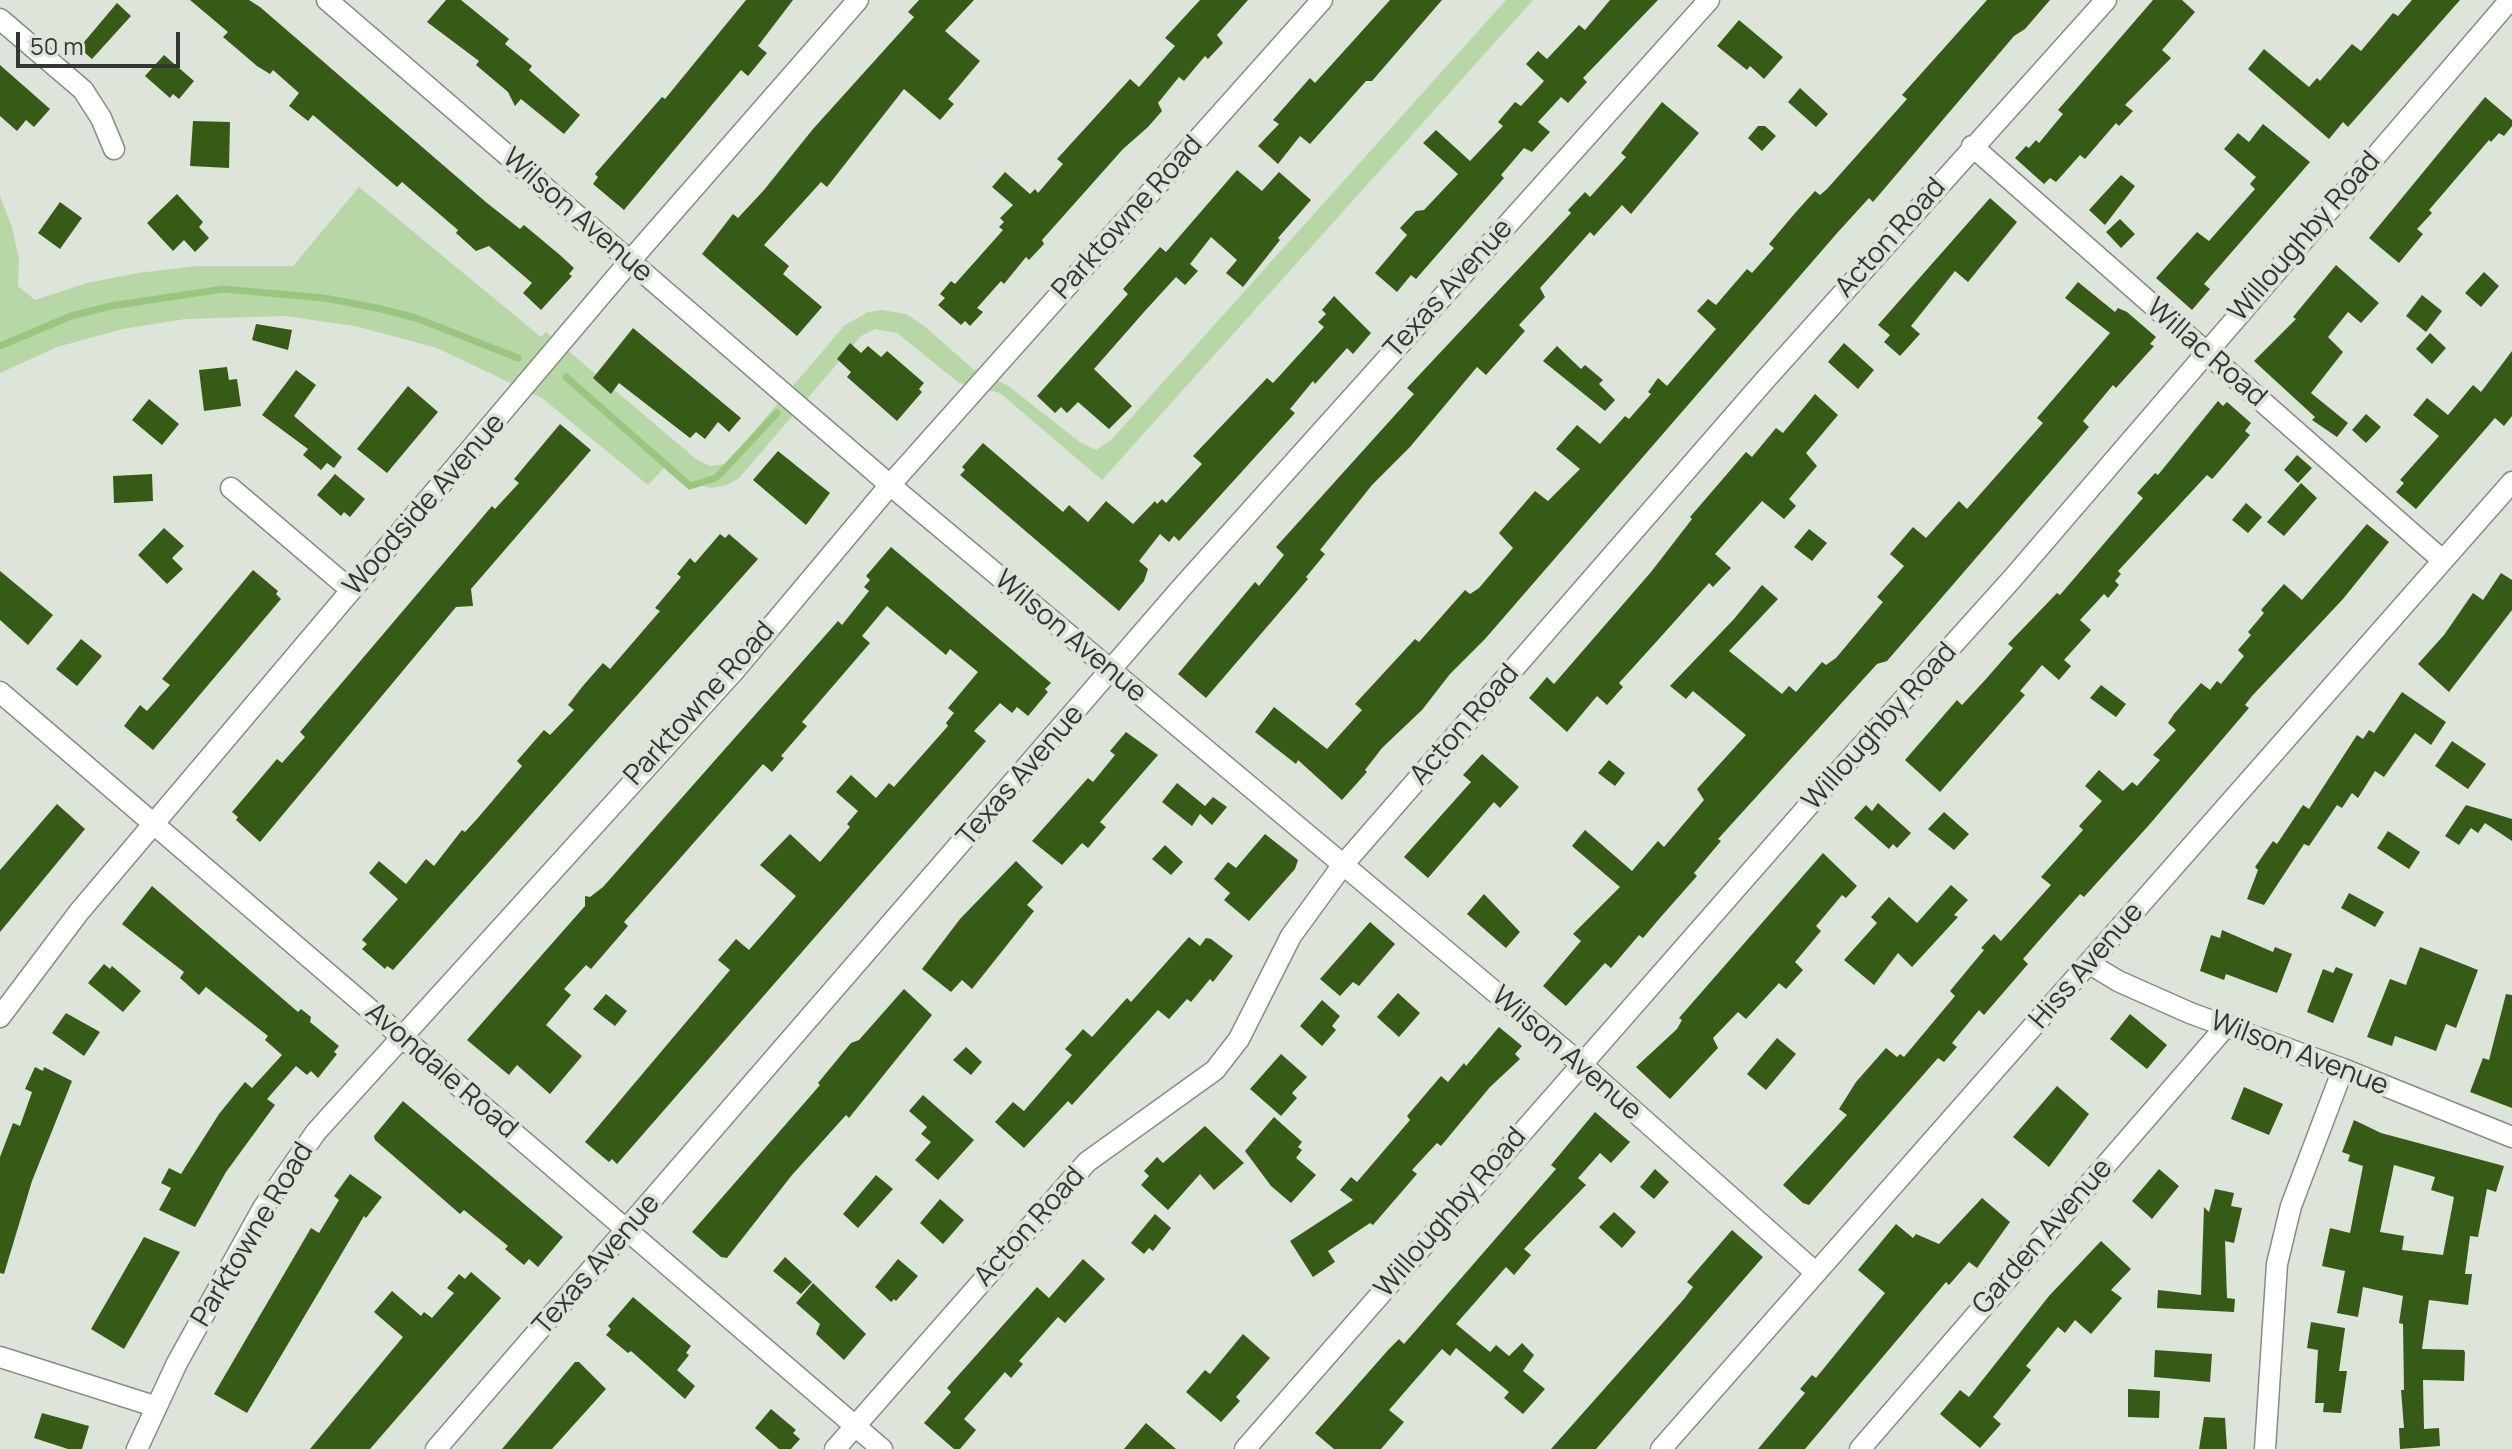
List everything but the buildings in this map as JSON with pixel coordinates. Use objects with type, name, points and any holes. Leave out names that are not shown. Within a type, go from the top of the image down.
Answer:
[{"type":"street","name":"Wilson Avenue","points":[[327,0],[890,485],[1581,1064],[1815,1272]]},
{"type":"street","name":"Woodside Avenue","points":[[0,1017],[29,974],[351,590],[630,261],[858,0]]},
{"type":"street","name":"Parktowne Road","points":[[137,1449],[154,1406],[263,1208],[299,1153],[734,671],[890,485],[1322,0]]},
{"type":"street","name":"Texas Avenue","points":[[436,1449],[1183,586],[1709,0]]},
{"type":"street","name":"Acton Road","points":[[835,1449],[1087,1162],[1215,1070],[1239,1039],[1291,936],[1342,866],[1972,146],[2106,0]]},
{"type":"street","name":"Willoughby Road","points":[[1245,1449],[1581,1064],[2012,579],[2510,0]]},
{"type":"street","points":[[0,19],[83,90],[101,118],[114,149]]},
{"type":"street","name":"Willac Road","points":[[1972,146],[2441,559]]},
{"type":"street","name":"Hiss Avenue","points":[[1661,1449],[2090,964],[2441,559],[2512,482]]},
{"type":"street","points":[[231,488],[351,590]]},
{"type":"street","name":"Avondale Road","points":[[0,692],[156,822],[627,1232],[882,1449]]},
{"type":"street","name":"Wilson Avenue","points":[[2090,964],[2147,994],[2512,1137]]},
{"type":"street","name":"Garden Avenue","points":[[1860,1449],[2227,1025]]},
{"type":"street","points":[[2265,1449],[2277,1264],[2291,1206],[2343,1069]]},
{"type":"street","points":[[0,1357],[154,1406]]},
{"type":"green space","points":[[1506,0],[1533,0],[1102,480],[1000,393],[959,383],[897,333],[875,329],[861,336],[739,478],[712,488],[693,484],[665,467],[648,485],[542,398],[437,348],[355,326],[285,316],[185,319],[123,329],[57,347],[0,373],[0,196],[12,227],[19,260],[18,286],[35,300],[87,283],[138,273],[197,266],[293,266],[359,187],[541,337],[546,332],[696,459],[710,466],[726,464],[845,325],[868,312],[882,310],[906,314],[923,325],[973,369],[1007,385],[1081,443],[1096,450],[1111,440]]},
{"type":"waterway","points":[[0,346],[71,316],[111,306],[223,289],[324,298],[377,308],[416,318],[518,358]]},
{"type":"waterway","points":[[566,377],[690,486],[716,478],[777,413]]}]
